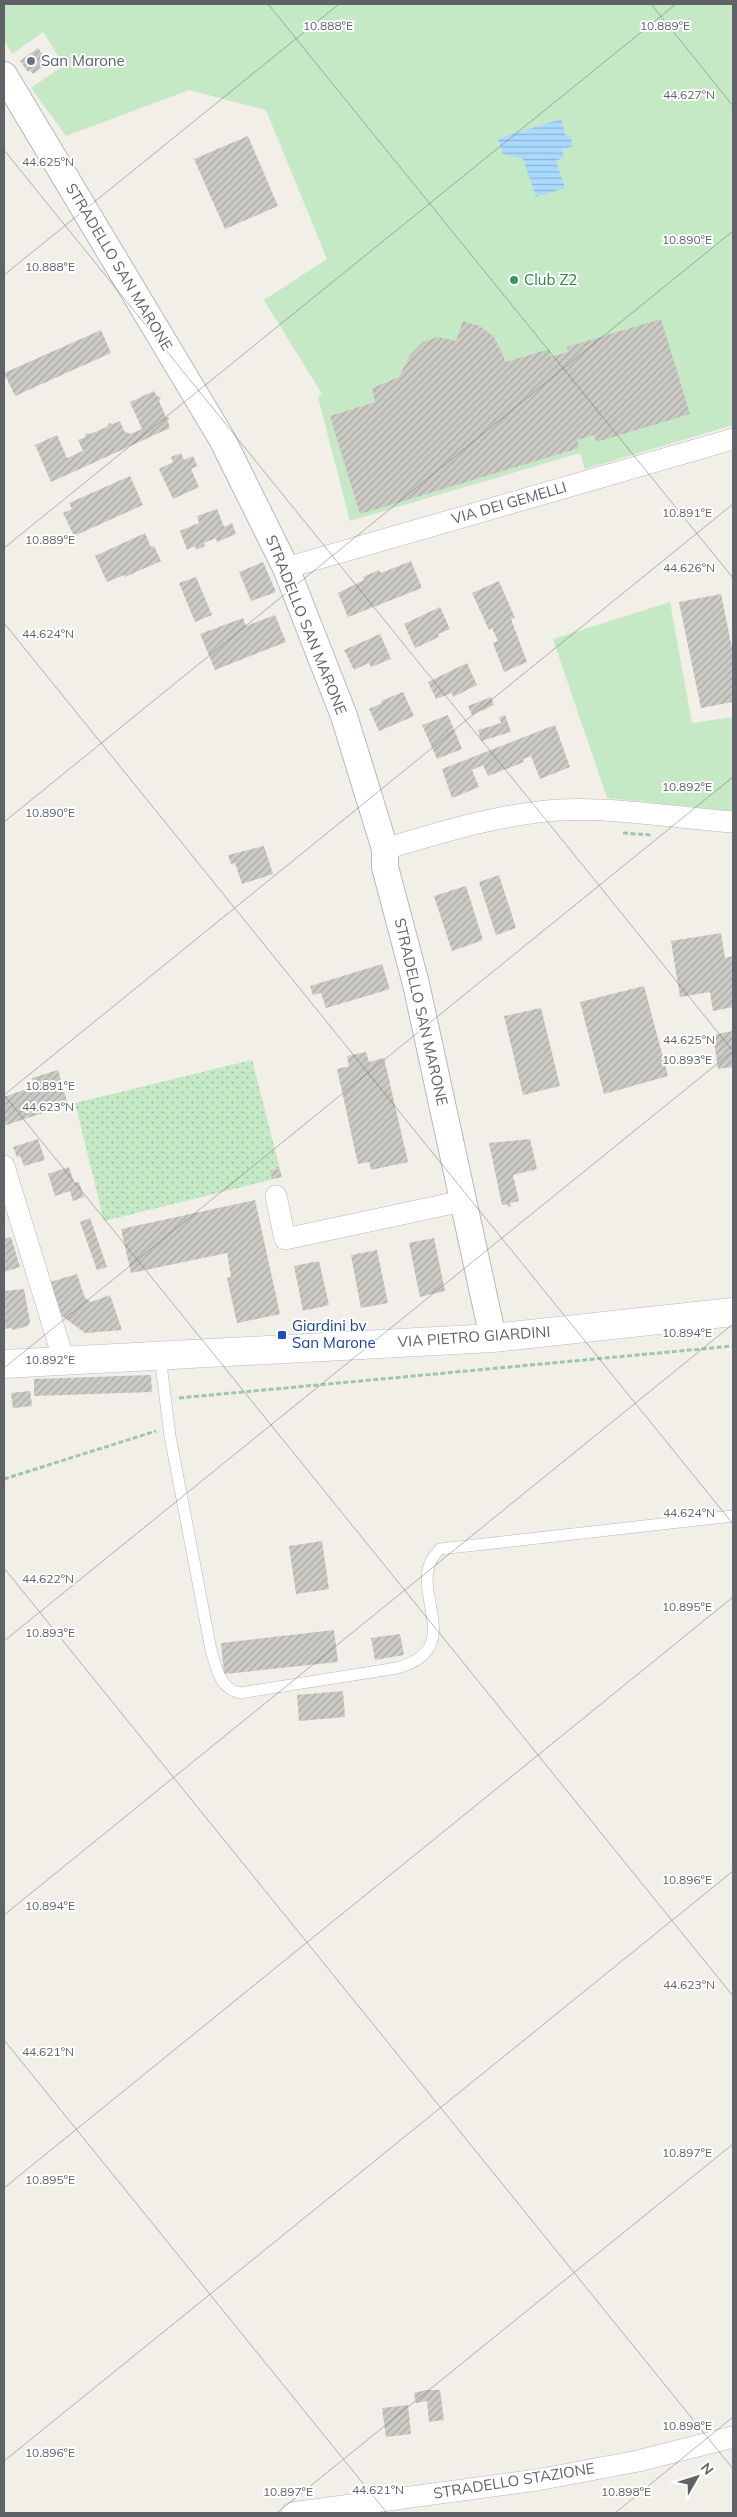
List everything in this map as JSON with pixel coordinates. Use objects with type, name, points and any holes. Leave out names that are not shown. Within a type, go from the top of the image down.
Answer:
[{"type":"main road","name":"VIA PIETRO GIARDINI","points":[[4,1364],[493,1338],[733,1312]]},
{"type":"street","name":"STRADELLO SAN MARONE","points":[[4,75],[222,439],[286,568],[344,716],[385,849],[385,867],[416,984],[493,1338]]},
{"type":"street","name":"VIA DEI GEMELLI","points":[[286,568],[733,439]]},
{"type":"street","points":[[385,849],[455,828],[558,810],[585,810],[733,822]]},
{"type":"street","points":[[4,1166],[64,1361]]},
{"type":"street","points":[[276,1196],[285,1239],[463,1201]]},
{"type":"street","name":"STRADELLO STAZIONE","points":[[292,2513],[537,2480],[638,2461],[733,2437]]},
{"type":"lane","points":[[160,1356],[170,1436],[211,1650],[223,1684],[230,1691],[240,1693],[414,1664],[427,1653],[434,1641],[428,1571],[433,1556],[440,1549],[733,1516]]},
{"type":"path","points":[[617,832],[661,836]]},
{"type":"path","points":[[165,1399],[733,1346]]},
{"type":"path","points":[[4,1479],[164,1429]]},
{"type":"green space","points":[[4,4],[733,4],[733,425],[585,469],[580,453],[350,521],[318,397],[322,394],[264,300],[327,259],[266,110],[189,90],[66,136],[31,88],[64,65],[43,32],[12,54],[4,40]]},
{"type":"green space","points":[[670,602],[692,723],[733,717],[733,811],[607,798],[553,639]]},
{"type":"green space","points":[[252,1060],[282,1177],[104,1221],[75,1103]]},
{"type":"water","points":[[561,119],[566,137],[570,136],[573,146],[562,150],[564,157],[556,161],[565,188],[536,197],[523,159],[503,154],[498,139]]},
{"type":"building","name":"San Marone","points":[[38,48],[45,58],[42,61],[45,65],[33,74],[30,70],[28,72],[20,61]]},
{"type":"building","points":[[248,136],[278,206],[225,229],[194,159]]},
{"type":"building","points":[[661,319],[690,414],[596,442],[594,435],[577,440],[579,448],[360,514],[330,416],[375,402],[372,388],[399,377],[410,355],[423,342],[438,337],[456,341],[463,321],[480,326],[494,337],[506,362],[549,349],[551,357],[568,352],[567,347]]},
{"type":"building","points":[[101,330],[111,353],[15,396],[4,373]]},
{"type":"building","points":[[154,391],[161,398],[159,401],[166,417],[169,418],[170,428],[51,482],[35,445],[57,435],[67,458],[83,451],[78,440],[85,437],[86,433],[90,434],[107,427],[109,423],[113,424],[120,421],[124,431],[130,434],[142,429],[130,402]]},
{"type":"building","points":[[181,453],[184,460],[193,456],[197,466],[191,469],[199,487],[173,499],[159,469],[173,462],[171,457]]},
{"type":"building","points":[[130,476],[143,505],[74,536],[63,513],[72,509],[69,503]]},
{"type":"building","points":[[217,509],[224,527],[232,523],[236,534],[217,542],[216,538],[204,543],[205,546],[196,550],[195,546],[187,550],[180,531],[199,523],[197,516]]},
{"type":"building","points":[[145,533],[151,547],[154,546],[161,561],[125,577],[124,575],[107,582],[95,556]]},
{"type":"building","points":[[411,561],[422,588],[348,617],[338,593],[364,580],[363,577],[379,570],[381,573]]},
{"type":"building","points":[[263,562],[276,592],[251,601],[239,572]]},
{"type":"building","points":[[196,577],[212,615],[195,622],[179,583]]},
{"type":"building","points":[[499,581],[515,618],[511,619],[527,662],[504,672],[493,643],[498,641],[492,628],[489,630],[472,593]]},
{"type":"building","points":[[721,594],[733,653],[733,702],[701,708],[679,602]]},
{"type":"building","points":[[440,607],[450,629],[438,634],[439,637],[415,648],[404,624]]},
{"type":"building","points":[[275,615],[286,642],[215,670],[200,634],[243,618],[246,626]]},
{"type":"building","points":[[380,634],[391,659],[371,667],[369,663],[354,670],[344,650]]},
{"type":"building","points":[[467,663],[477,685],[453,697],[452,693],[436,699],[428,682]]},
{"type":"building","points":[[403,692],[414,716],[379,731],[369,709],[382,703],[381,701]]},
{"type":"building","points":[[491,697],[494,705],[472,715],[468,706]]},
{"type":"building","points":[[448,715],[462,749],[437,759],[422,725]]},
{"type":"building","points":[[505,715],[511,732],[481,741],[478,730],[501,723],[499,717]]},
{"type":"building","points":[[555,725],[570,767],[540,779],[531,756],[523,759],[524,762],[488,776],[483,765],[472,770],[479,787],[452,798],[442,769]]},
{"type":"building","points":[[264,846],[273,874],[242,884],[235,863],[231,864],[228,855]]},
{"type":"building","points":[[499,875],[516,928],[496,935],[479,882]]},
{"type":"building","points":[[466,886],[483,940],[452,951],[434,896]]},
{"type":"building","points":[[721,933],[725,958],[733,956],[733,1007],[713,1011],[710,992],[680,997],[671,941]]},
{"type":"building","points":[[382,964],[390,989],[326,1008],[321,993],[313,995],[310,986]]},
{"type":"building","points":[[644,986],[668,1076],[604,1094],[580,1002]]},
{"type":"building","points":[[541,1008],[560,1086],[523,1095],[504,1016]]},
{"type":"building","points":[[733,1031],[733,1067],[718,1069],[713,1035]]},
{"type":"building","points":[[366,1052],[369,1062],[384,1058],[408,1162],[371,1170],[369,1162],[358,1164],[337,1069],[349,1066],[347,1056]]},
{"type":"building","points":[[58,1070],[68,1105],[6,1125],[4,1097],[35,1086],[32,1078]]},
{"type":"building","points":[[38,1139],[45,1160],[24,1166],[20,1156],[17,1157],[13,1147]]},
{"type":"building","points":[[530,1139],[537,1169],[513,1175],[519,1201],[510,1203],[511,1206],[508,1207],[507,1204],[502,1205],[489,1143]]},
{"type":"building","points":[[69,1167],[74,1183],[79,1182],[84,1197],[73,1201],[70,1191],[55,1196],[48,1174]]},
{"type":"building","points":[[279,1169],[282,1177],[272,1179],[270,1170]]},
{"type":"building","points":[[255,1200],[280,1314],[237,1323],[227,1278],[231,1277],[227,1253],[131,1273],[121,1229]]},
{"type":"building","points":[[90,1218],[107,1267],[97,1270],[80,1222]]},
{"type":"building","points":[[11,1237],[20,1267],[4,1272],[4,1239]]},
{"type":"building","points":[[434,1238],[445,1291],[420,1297],[409,1243]]},
{"type":"building","points":[[377,1250],[388,1303],[361,1308],[351,1255]]},
{"type":"building","points":[[319,1261],[329,1305],[303,1311],[294,1266]]},
{"type":"building","points":[[77,1274],[85,1298],[91,1302],[110,1295],[122,1330],[85,1333],[62,1316],[50,1282]]},
{"type":"building","points":[[24,1289],[30,1321],[28,1326],[12,1330],[12,1328],[4,1329],[4,1291]]},
{"type":"building","points":[[151,1375],[152,1392],[34,1396],[34,1379]]},
{"type":"building","points":[[30,1391],[32,1406],[13,1408],[11,1393]]},
{"type":"building","points":[[322,1541],[329,1589],[296,1594],[289,1546]]},
{"type":"building","points":[[334,1630],[338,1662],[224,1674],[221,1643]]},
{"type":"building","points":[[400,1634],[404,1655],[375,1660],[371,1638]]},
{"type":"building","points":[[343,1691],[345,1717],[299,1721],[297,1695]]},
{"type":"building","points":[[426,2390],[440,2390],[444,2420],[429,2422],[427,2401],[416,2403],[414,2393]]},
{"type":"building","points":[[408,2405],[411,2434],[386,2437],[382,2408]]},
{"type":"place","name":"San Marone","points":[[31,61]]},
{"type":"place","name":"Club Z2","points":[[514,280]]},
{"type":"place","name":"Giardini bv San Marone","points":[[282,1335]]}]
